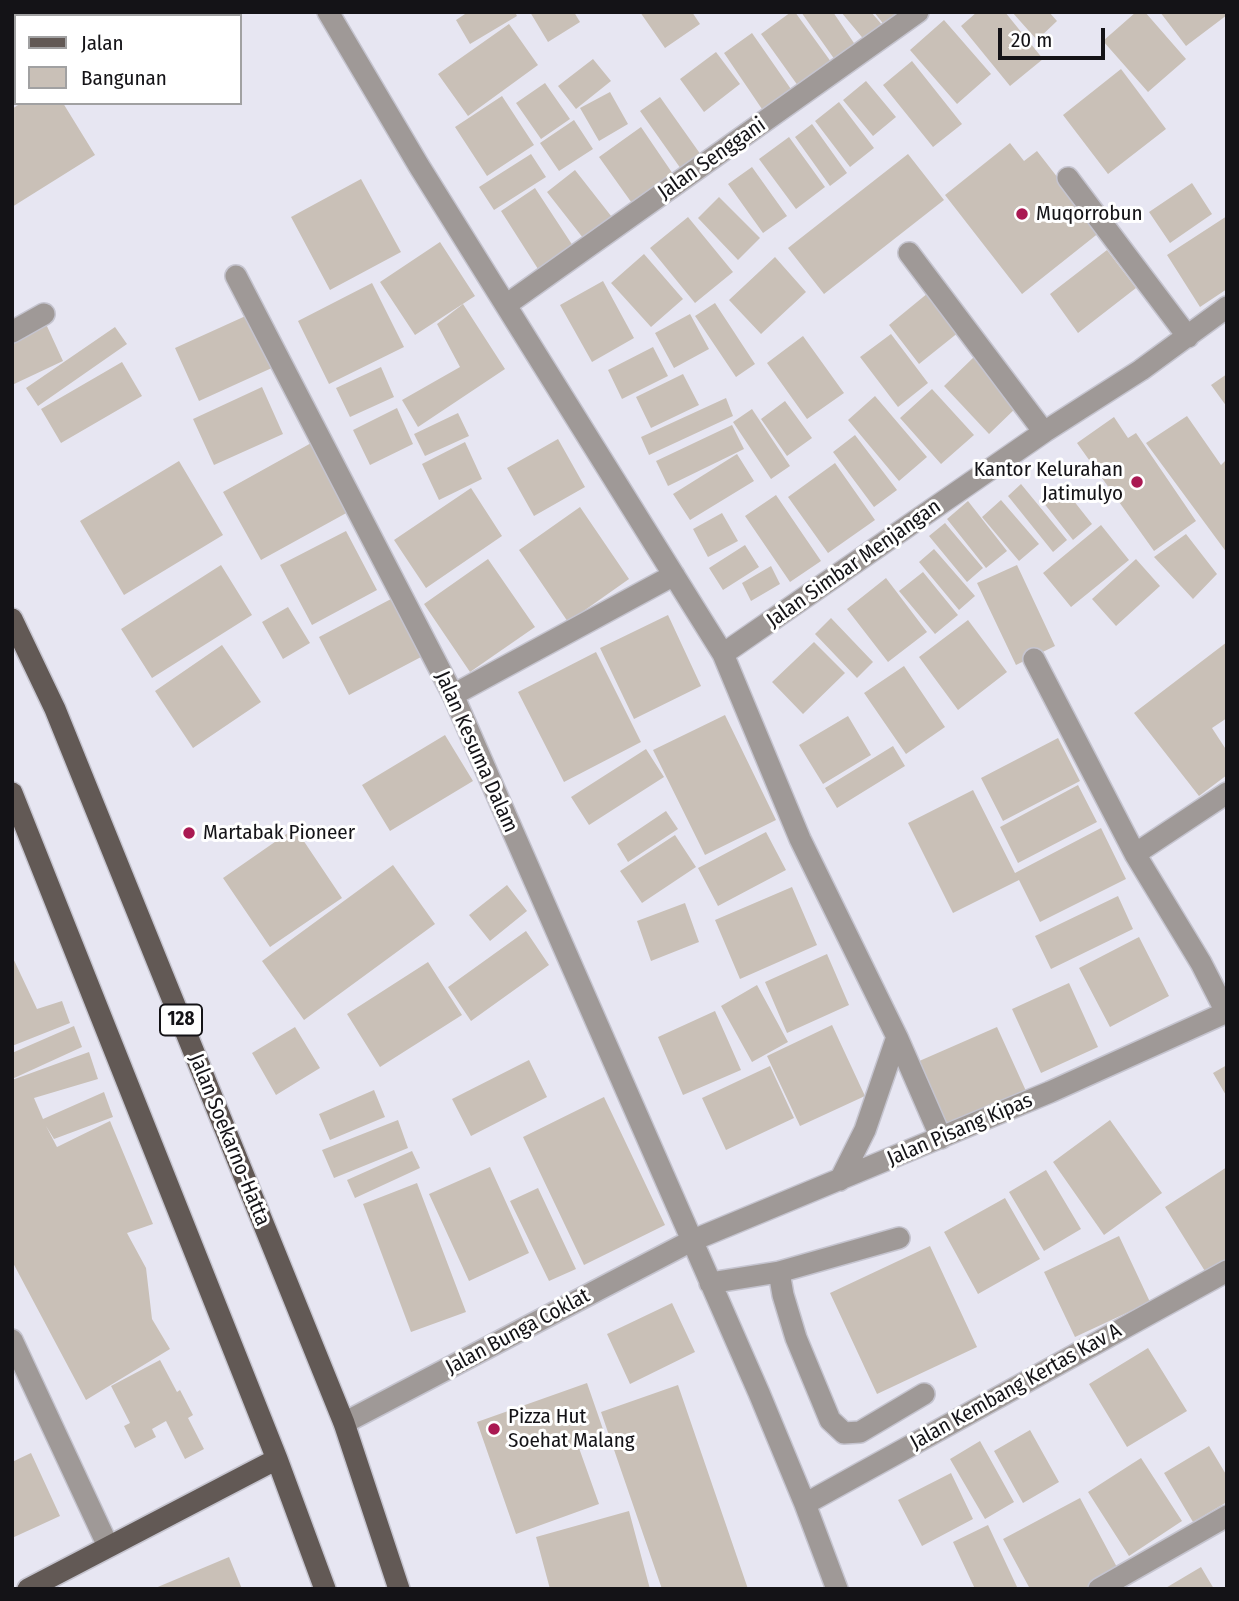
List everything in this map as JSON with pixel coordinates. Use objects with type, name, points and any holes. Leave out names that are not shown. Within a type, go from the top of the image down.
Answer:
[{"type":"main road","name":"Jalan Soekarno-Hatta","points":[[12,619],[65,734],[344,1423],[399,1589]]},
{"type":"main road","points":[[12,793],[277,1459],[325,1589]]},
{"type":"main road","points":[[27,1589],[277,1459]]},
{"type":"street","points":[[328,12],[723,654],[800,839],[897,1037],[941,1138]]},
{"type":"street","name":"Jalan Senggani","points":[[506,305],[918,12]]},
{"type":"street","points":[[1068,178],[1188,337]]},
{"type":"street","points":[[909,253],[1044,432]]},
{"type":"street","name":"Jalan Kesuma Dalam","points":[[236,276],[453,695],[805,1504],[837,1589]]},
{"type":"street","name":"Jalan Simbar Menjangan","points":[[723,654],[1044,432],[1188,337],[1227,307]]},
{"type":"street","points":[[12,332],[44,314]]},
{"type":"street","points":[[453,695],[674,575]]},
{"type":"street","points":[[1034,659],[1135,854],[1201,963],[1226,1012]]},
{"type":"street","points":[[1135,854],[1227,793]]},
{"type":"street","name":"Jalan Pisang Kipas","points":[[691,1241],[1050,1092],[1226,1012]]},
{"type":"street","points":[[840,1180],[865,1130],[897,1037]]},
{"type":"street","points":[[710,1283],[779,1272],[899,1238]]},
{"type":"street","name":"Jalan Bunga Coklat","points":[[344,1423],[691,1241]]},
{"type":"street","name":"Jalan Kembang Kertas Kav A","points":[[805,1504],[1227,1271]]},
{"type":"street","points":[[779,1272],[796,1338],[830,1420],[844,1433],[860,1432],[924,1394]]},
{"type":"street","points":[[12,1340],[108,1546]]},
{"type":"street","points":[[1098,1589],[1227,1516]]},
{"type":"building","points":[[468,12],[515,12],[517,16],[470,44],[456,20]]},
{"type":"building","points":[[530,12],[574,12],[580,22],[548,42]]},
{"type":"building","points":[[640,12],[692,12],[700,24],[665,48]]},
{"type":"building","points":[[791,12],[795,12],[834,66],[801,90],[761,34]]},
{"type":"building","points":[[801,12],[833,12],[856,46],[835,60]]},
{"type":"building","points":[[841,12],[871,12],[884,27],[866,42]]},
{"type":"building","points":[[874,12],[899,12],[900,14],[885,26]]},
{"type":"building","points":[[977,12],[1005,12],[1043,59],[1010,86],[961,26]]},
{"type":"building","points":[[1012,12],[1049,12],[1057,21],[1037,40]]},
{"type":"building","points":[[1136,12],[1145,12],[1186,59],[1148,92],[1103,41]]},
{"type":"building","points":[[1160,12],[1227,12],[1227,15],[1186,46]]},
{"type":"building","points":[[944,20],[991,74],[957,104],[910,50]]},
{"type":"building","points":[[509,24],[538,65],[468,116],[438,74]]},
{"type":"building","points":[[752,33],[793,92],[764,112],[724,53]]},
{"type":"building","points":[[716,52],[740,84],[704,112],[680,79]]},
{"type":"building","points":[[593,59],[611,81],[576,109],[558,86]]},
{"type":"building","points":[[912,61],[962,124],[933,147],[883,85]]},
{"type":"building","points":[[1121,69],[1166,129],[1108,174],[1063,115]]},
{"type":"building","points":[[866,81],[896,117],[873,136],[843,100]]},
{"type":"building","points":[[545,83],[570,119],[541,139],[516,103]]},
{"type":"building","points":[[610,92],[628,124],[599,141],[580,108]]},
{"type":"building","points":[[502,96],[534,145],[487,176],[455,127]]},
{"type":"building","points":[[660,97],[701,155],[681,169],[640,111]]},
{"type":"building","points":[[839,102],[874,148],[850,167],[815,121]]},
{"type":"building","points":[[18,105],[64,105],[95,155],[12,207],[12,109]]},
{"type":"building","points":[[574,120],[593,149],[559,171],[540,143]]},
{"type":"building","points":[[812,124],[847,173],[830,186],[795,137]]},
{"type":"building","points":[[641,127],[675,177],[634,206],[599,157]]},
{"type":"building","points":[[789,137],[825,187],[796,209],[759,159]]},
{"type":"building","name":"Muqorrobun","points":[[1010,143],[1024,161],[1037,151],[1100,232],[1022,294],[945,195]]},
{"type":"building","points":[[531,154],[546,177],[494,210],[479,187]]},
{"type":"building","points":[[908,154],[944,200],[824,294],[788,248]]},
{"type":"building","points":[[752,167],[787,216],[763,233],[728,184]]},
{"type":"building","points":[[575,170],[615,221],[587,243],[547,192]]},
{"type":"building","points":[[361,179],[401,252],[330,290],[291,217]]},
{"type":"building","points":[[1192,183],[1212,214],[1170,243],[1149,212]]},
{"type":"building","points":[[535,188],[573,246],[538,269],[501,211]]},
{"type":"building","points":[[719,197],[760,238],[738,260],[698,218]]},
{"type":"building","points":[[1227,216],[1227,289],[1200,307],[1167,255]]},
{"type":"building","points":[[688,217],[733,272],[695,303],[650,248]]},
{"type":"building","points":[[440,242],[475,296],[415,335],[380,282]]},
{"type":"building","points":[[1107,250],[1136,288],[1078,333],[1050,294]]},
{"type":"building","points":[[644,254],[683,299],[651,327],[611,283]]},
{"type":"building","points":[[775,257],[806,292],[761,334],[729,300]]},
{"type":"building","points":[[603,281],[634,338],[592,362],[560,305]]},
{"type":"building","points":[[372,283],[404,347],[329,384],[298,321]]},
{"type":"building","points":[[928,293],[959,332],[919,364],[889,325]]},
{"type":"building","points":[[715,303],[755,364],[736,377],[695,316]]},
{"type":"building","points":[[463,304],[505,369],[418,427],[402,400],[460,367],[437,324]]},
{"type":"building","points":[[250,314],[274,367],[199,401],[175,348]]},
{"type":"building","points":[[690,314],[709,349],[674,368],[655,333]]},
{"type":"building","points":[[46,324],[63,361],[12,385],[12,340]]},
{"type":"building","points":[[115,327],[127,344],[38,406],[26,388]]},
{"type":"building","points":[[891,334],[928,383],[898,407],[860,357]]},
{"type":"building","points":[[803,336],[844,393],[807,419],[767,363]]},
{"type":"building","points":[[653,347],[668,376],[622,399],[608,370]]},
{"type":"building","points":[[974,357],[1019,405],[989,434],[944,386]]},
{"type":"building","points":[[122,362],[142,396],[61,443],[41,409]]},
{"type":"building","points":[[381,367],[394,397],[350,417],[336,388]]},
{"type":"building","points":[[683,374],[699,405],[651,428],[636,397]]},
{"type":"building","points":[[1227,374],[1227,407],[1211,385]]},
{"type":"building","points":[[262,387],[283,434],[214,465],[193,419]]},
{"type":"building","points":[[932,389],[974,435],[941,464],[900,418]]},
{"type":"building","points":[[875,396],[927,457],[899,481],[848,420]]},
{"type":"building","points":[[726,398],[733,416],[649,455],[641,437]]},
{"type":"building","points":[[785,401],[812,438],[787,456],[761,419]]},
{"type":"building","points":[[397,408],[413,444],[370,465],[353,430]]},
{"type":"building","points":[[752,409],[790,466],[771,479],[733,422]]},
{"type":"building","points":[[458,413],[469,436],[425,456],[414,434]]},
{"type":"building","points":[[1187,416],[1221,465],[1227,459],[1227,553],[1146,443]]},
{"type":"building","name":"Kantor Kelurahan Jatimulyo","points":[[1114,417],[1128,438],[1136,433],[1196,521],[1154,551],[1077,443]]},
{"type":"building","points":[[732,425],[744,449],[668,486],[656,461]]},
{"type":"building","points":[[855,435],[897,490],[874,507],[833,452]]},
{"type":"building","points":[[558,439],[585,487],[534,516],[507,468]]},
{"type":"building","points":[[313,442],[350,511],[261,560],[223,492]]},
{"type":"building","points":[[465,442],[482,479],[439,500],[422,464]]},
{"type":"building","points":[[737,454],[754,481],[690,520],[673,494]]},
{"type":"building","points":[[179,461],[223,535],[124,595],[80,521]]},
{"type":"building","points":[[835,463],[875,520],[828,553],[788,497]]},
{"type":"building","points":[[1021,484],[1067,540],[1053,552],[1008,496]]},
{"type":"building","points":[[1062,486],[1092,524],[1073,540],[1043,502]]},
{"type":"building","points":[[471,488],[502,536],[426,588],[394,540]]},
{"type":"building","points":[[776,495],[821,561],[790,582],[745,516]]},
{"type":"building","points":[[1001,500],[1039,544],[1019,561],[982,517]]},
{"type":"building","points":[[968,501],[1007,551],[986,568],[947,519]]},
{"type":"building","points":[[580,507],[629,579],[568,622],[519,550]]},
{"type":"building","points":[[722,513],[738,541],[708,557],[693,529]]},
{"type":"building","points":[[945,523],[983,568],[967,582],[929,536]]},
{"type":"building","points":[[1101,525],[1129,560],[1071,607],[1043,573]]},
{"type":"building","points":[[346,531],[377,590],[312,625],[280,565]]},
{"type":"building","points":[[1186,534],[1217,574],[1193,599],[1154,557]]},
{"type":"building","points":[[745,545],[759,567],[723,590],[709,568]]},
{"type":"building","points":[[934,549],[975,596],[959,610],[919,562]]},
{"type":"building","points":[[488,559],[535,627],[470,672],[424,604]]},
{"type":"building","points":[[1136,559],[1160,586],[1116,626],[1092,599]]},
{"type":"building","points":[[221,565],[252,615],[152,678],[121,629]]},
{"type":"building","points":[[1017,565],[1055,646],[1016,665],[977,583]]},
{"type":"building","points":[[771,566],[780,584],[751,601],[742,583]]},
{"type":"building","points":[[923,572],[958,615],[935,634],[899,591]]},
{"type":"building","points":[[886,578],[927,632],[888,662],[847,609]]},
{"type":"building","points":[[391,599],[421,657],[349,695],[319,637]]},
{"type":"building","points":[[288,607],[310,643],[283,659],[262,622]]},
{"type":"building","points":[[668,615],[701,686],[634,719],[600,648]]},
{"type":"building","points":[[831,618],[873,662],[857,678],[815,634]]},
{"type":"building","points":[[968,620],[1007,672],[958,710],[919,657]]},
{"type":"building","points":[[814,642],[845,673],[803,714],[772,682]]},
{"type":"building","points":[[1227,642],[1227,718],[1212,728],[1227,751],[1227,775],[1199,796],[1134,713]]},
{"type":"building","points":[[222,645],[261,702],[193,748],[155,691]]},
{"type":"building","points":[[596,652],[641,742],[564,782],[518,692]]},
{"type":"building","points":[[904,666],[945,727],[906,754],[864,693]]},
{"type":"building","points":[[725,715],[776,820],[705,855],[653,750]]},
{"type":"building","points":[[848,716],[871,755],[823,784],[799,745]]},
{"type":"building","points":[[445,735],[473,781],[390,831],[362,785]]},
{"type":"building","points":[[1058,738],[1080,781],[1003,821],[981,778]]},
{"type":"building","points":[[893,746],[905,766],[837,808],[825,788]]},
{"type":"building","points":[[646,749],[664,777],[589,825],[571,797]]},
{"type":"building","points":[[1078,785],[1097,822],[1018,863],[1000,827]]},
{"type":"building","points":[[973,790],[1015,873],[1101,828],[1126,879],[1040,922],[1019,880],[953,913],[908,823]]},
{"type":"building","points":[[666,811],[678,829],[628,862],[617,844]]},
{"type":"building","points":[[295,828],[342,898],[270,947],[223,878]]},
{"type":"building","points":[[766,832],[786,870],[718,906],[698,868]]},
{"type":"building","points":[[675,835],[696,867],[642,903],[620,871]]},
{"type":"building","points":[[393,865],[435,924],[304,1020],[262,961]]},
{"type":"building","points":[[507,885],[527,911],[490,941],[469,915]]},
{"type":"building","points":[[792,887],[817,945],[740,979],[715,920]]},
{"type":"building","points":[[1118,896],[1133,929],[1051,969],[1035,936]]},
{"type":"building","points":[[685,903],[699,942],[651,961],[637,921]]},
{"type":"building","points":[[526,931],[549,965],[471,1021],[448,987]]},
{"type":"building","points":[[1139,937],[1169,996],[1110,1027],[1079,968]]},
{"type":"building","points":[[827,954],[849,1005],[787,1033],[765,982]]},
{"type":"building","points":[[12,956],[37,1009],[62,1001],[70,1023],[12,1046]]},
{"type":"building","points":[[428,962],[462,1015],[380,1067],[347,1014]]},
{"type":"building","points":[[1069,983],[1098,1047],[1041,1073],[1012,1009]]},
{"type":"building","points":[[757,985],[788,1042],[752,1062],[721,1006]]},
{"type":"building","points":[[715,1011],[741,1070],[683,1095],[658,1037]]},
{"type":"building","points":[[832,1025],[865,1096],[800,1126],[767,1056]]},
{"type":"building","points":[[74,1026],[82,1047],[12,1079],[12,1053]]},
{"type":"building","points":[[295,1027],[320,1068],[276,1095],[252,1053]]},
{"type":"building","points":[[997,1027],[1026,1091],[945,1127],[917,1062]]},
{"type":"building","points":[[89,1052],[98,1079],[34,1098],[43,1119],[104,1092],[113,1117],[54,1139],[46,1126],[57,1147],[110,1121],[153,1224],[127,1233],[146,1268],[152,1319],[170,1349],[86,1400],[12,1261],[12,1080]]},
{"type":"building","points":[[529,1060],[547,1097],[471,1136],[452,1099]]},
{"type":"building","points":[[1227,1065],[1227,1097],[1213,1073]]},
{"type":"building","points":[[770,1066],[794,1118],[726,1150],[702,1098]]},
{"type":"building","points":[[374,1090],[385,1117],[330,1140],[319,1114]]},
{"type":"building","points":[[604,1097],[665,1225],[584,1265],[523,1137]]},
{"type":"building","points":[[398,1120],[408,1148],[334,1178],[322,1150]]},
{"type":"building","points":[[1110,1120],[1162,1193],[1104,1235],[1053,1162]]},
{"type":"building","points":[[412,1151],[420,1168],[355,1198],[347,1180]]},
{"type":"building","points":[[490,1167],[529,1253],[469,1281],[429,1194]]},
{"type":"building","points":[[1227,1167],[1227,1264],[1208,1276],[1165,1207]]},
{"type":"building","points":[[1046,1170],[1081,1229],[1044,1251],[1009,1192]]},
{"type":"building","points":[[417,1183],[466,1312],[411,1332],[363,1204]]},
{"type":"building","points":[[538,1188],[576,1269],[549,1281],[510,1201]]},
{"type":"building","points":[[1005,1198],[1040,1259],[978,1294],[944,1232]]},
{"type":"building","points":[[1119,1236],[1150,1302],[1075,1337],[1044,1272]]},
{"type":"building","points":[[930,1246],[977,1347],[877,1394],[830,1293]]},
{"type":"building","points":[[672,1303],[695,1352],[630,1384],[607,1334]]},
{"type":"building","points":[[1148,1348],[1187,1411],[1127,1447],[1089,1384]]},
{"type":"building","points":[[160,1360],[193,1415],[188,1418],[204,1449],[185,1459],[166,1421],[152,1429],[156,1437],[135,1448],[124,1426],[130,1423],[111,1386]]},
{"type":"building","points":[[587,1383],[606,1438],[579,1448],[599,1504],[516,1534],[477,1422]]},
{"type":"building","points":[[678,1385],[748,1589],[662,1589],[601,1412]]},
{"type":"building","points":[[1030,1430],[1059,1482],[1023,1503],[994,1451]]},
{"type":"building","points":[[980,1441],[1014,1502],[985,1519],[950,1459]]},
{"type":"building","points":[[1209,1446],[1227,1476],[1227,1502],[1193,1522],[1164,1473]]},
{"type":"building","points":[[31,1453],[60,1516],[12,1538],[12,1462]]},
{"type":"building","points":[[1141,1458],[1182,1521],[1129,1556],[1088,1492]]},
{"type":"building","points":[[951,1473],[973,1519],[922,1546],[898,1500]]},
{"type":"building","points":[[1080,1498],[1119,1571],[1086,1589],[1030,1589],[1003,1539]]},
{"type":"building","points":[[629,1511],[650,1589],[550,1589],[536,1537]]},
{"type":"building","points":[[988,1525],[1018,1589],[975,1589],[953,1542]]},
{"type":"building","points":[[229,1557],[242,1589],[153,1589]]},
{"type":"building","points":[[1201,1567],[1214,1589],[1164,1589]]},
{"type":"place","name":"Muqorrobun","points":[[1022,214]]},
{"type":"place","name":"Kantor Kelurahan Jatimulyo","points":[[1137,482]]},
{"type":"place","name":"Martabak Pioneer","points":[[189,833]]},
{"type":"place","name":"Pizza Hut Soehat Malang","points":[[494,1429]]}]
